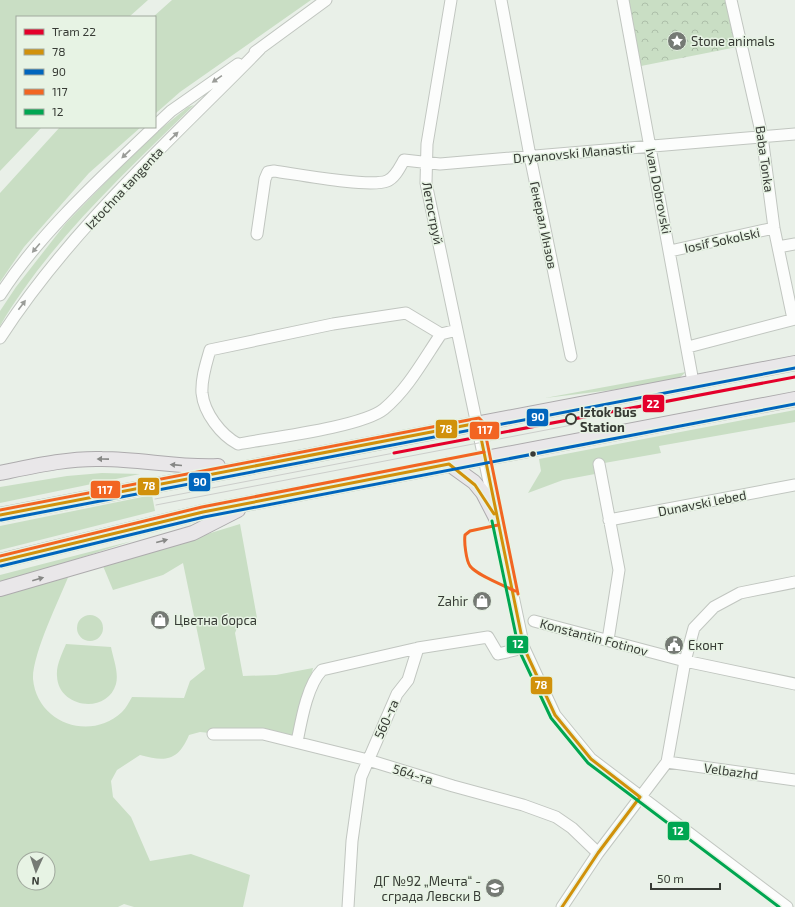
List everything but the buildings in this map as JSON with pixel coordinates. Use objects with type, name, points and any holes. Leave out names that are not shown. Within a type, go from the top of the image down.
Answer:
[{"type":"main road","points":[[0,515],[795,363]]},
{"type":"main road","points":[[0,561],[203,512],[795,399]]},
{"type":"main road","points":[[0,473],[55,462],[84,459],[122,460],[202,467],[270,463]]},
{"type":"main road","points":[[449,464],[474,482],[483,493],[497,520]]},
{"type":"main road","points":[[0,589],[193,533],[253,502]]},
{"type":"street","name":"Iztochna tangenta","points":[[156,126],[171,111],[260,49],[326,0]]},
{"type":"street","name":"Летоструй","points":[[451,0],[427,144],[425,163],[429,199],[478,423],[524,648],[555,714],[591,759],[787,907]]},
{"type":"street","name":"Генерал Инзов","points":[[501,0],[530,156],[571,356]]},
{"type":"street","name":"Ivan Dobrovski","points":[[623,0],[688,347],[693,382]]},
{"type":"street","name":"Baba Tonka","points":[[731,0],[762,136],[774,228],[794,319]]},
{"type":"street","name":"Iztochna tangenta","points":[[0,338],[20,306],[57,261],[132,176],[260,49]]},
{"type":"street","name":"Iztochna tangenta","points":[[0,295],[35,249],[73,206],[154,128]]},
{"type":"street","name":"Dryanovski Manastir","points":[[257,234],[268,172],[274,171],[344,181],[379,183],[388,181],[395,175],[404,160],[440,164],[795,134]]},
{"type":"street","name":"Iosif Sokolski","points":[[670,251],[774,228]]},
{"type":"street","name":"Iosif Sokolski","points":[[778,247],[795,244]]},
{"type":"street","points":[[441,334],[406,313],[333,324],[210,350],[203,376],[202,393],[208,414],[228,439],[238,444],[362,420],[384,410],[406,386],[441,334],[457,330]]},
{"type":"street","points":[[688,347],[794,319]]},
{"type":"street","points":[[599,464],[619,570],[608,640]]},
{"type":"street","name":"Dunavski lebed","points":[[609,520],[795,485]]},
{"type":"street","points":[[562,907],[598,853],[667,762],[685,661],[694,628],[714,607],[740,593],[795,582]]},
{"type":"street","name":"Konstantin Fotinov","points":[[534,622],[685,661],[795,684]]},
{"type":"street","points":[[297,742],[302,715],[318,675],[322,670],[418,648],[488,637],[498,654],[524,648]]},
{"type":"street","name":"560-та","points":[[348,907],[352,841],[361,778],[397,694],[408,680],[418,648]]},
{"type":"street","name":"564-та","points":[[213,734],[263,734],[368,760],[453,786],[523,805],[556,817],[572,828],[598,853]]},
{"type":"street","name":"Velbazhd","points":[[667,762],[795,780]]},
{"type":"green space","points":[[0,0],[148,0],[130,16],[16,16],[16,128],[41,128],[0,171]]},
{"type":"green space","points":[[172,0],[311,0],[180,92],[156,113],[156,16],[154,16]]},
{"type":"green space","points":[[623,0],[731,0],[742,46],[636,67]]},
{"type":"green space","points":[[194,105],[115,183],[65,237],[41,266],[0,326],[0,311],[16,287],[66,223],[147,140],[188,107]]},
{"type":"green space","points":[[59,128],[140,128],[89,173],[24,247],[0,282],[0,193]]},
{"type":"green space","points":[[686,372],[678,379],[612,390],[545,398]]},
{"type":"green space","points":[[795,410],[795,422],[659,446],[661,453],[593,465],[595,474],[563,480],[528,493],[541,471],[539,459]]},
{"type":"green space","points":[[102,473],[140,474],[0,503],[0,487],[67,476]]},
{"type":"green space","points":[[152,495],[155,511],[0,550],[0,526]]},
{"type":"green space","points":[[240,524],[257,618],[239,623],[235,633],[243,676],[276,675],[313,668],[297,742],[200,732],[189,735],[185,744],[176,755],[164,759],[140,755],[117,770],[111,781],[113,797],[131,817],[150,861],[191,854],[250,875],[243,907],[134,907],[124,904],[118,907],[0,907],[0,595],[69,575],[41,642],[33,679],[37,694],[44,707],[54,717],[67,723],[81,726],[95,726],[109,721],[122,712],[132,697],[184,698],[190,681],[205,669],[183,563],[163,575],[113,590],[103,566]]},
{"type":"green space","points":[[132,541],[12,580],[0,583],[0,575]]},
{"type":"green space","points":[[90,615],[99,619],[103,628],[99,637],[90,641],[81,637],[77,628],[81,619]]},
{"type":"green space","points":[[66,644],[111,647],[117,679],[111,694],[94,704],[84,704],[74,701],[65,695],[59,687],[57,668]]},
{"type":"tram line","name":"22","points":[[394,453],[795,377]]},
{"type":"tram line","points":[[156,505],[572,425]]},
{"type":"tram line","points":[[155,499],[394,453]]},
{"type":"transit line","name":"90","points":[[1,520],[795,368]]},
{"type":"transit line","name":"90","points":[[1,566],[204,517],[795,404]]},
{"type":"transit line","name":"117","points":[[0,510],[479,418],[483,422],[518,594]]},
{"type":"transit line","name":"78","points":[[0,515],[478,423],[524,648],[555,715],[591,759],[640,797]]},
{"type":"transit line","name":"117","points":[[0,556],[202,507],[484,452]]},
{"type":"transit line","name":"78","points":[[0,561],[203,512],[449,464],[475,485],[494,514]]},
{"type":"transit line","name":"12","points":[[492,521],[519,650],[551,718],[588,763],[779,907]]},
{"type":"transit line","name":"117","points":[[498,525],[470,531],[465,535],[467,560],[474,570],[515,591]]},
{"type":"transit line","name":"78","points":[[562,907],[598,853],[640,797]]},
{"type":"place","name":"Stone animals","points":[[677,41]]},
{"type":"place","name":"Iztok Bus Station","points":[[571,419]]},
{"type":"place","name":"Zahir","points":[[482,601]]},
{"type":"place","name":"Цветна борса","points":[[160,620]]},
{"type":"place","name":"Еконт","points":[[674,645]]},
{"type":"place","name":"ДГ №92 „Мечта“ - сграда Левски В","points":[[495,888]]}]
